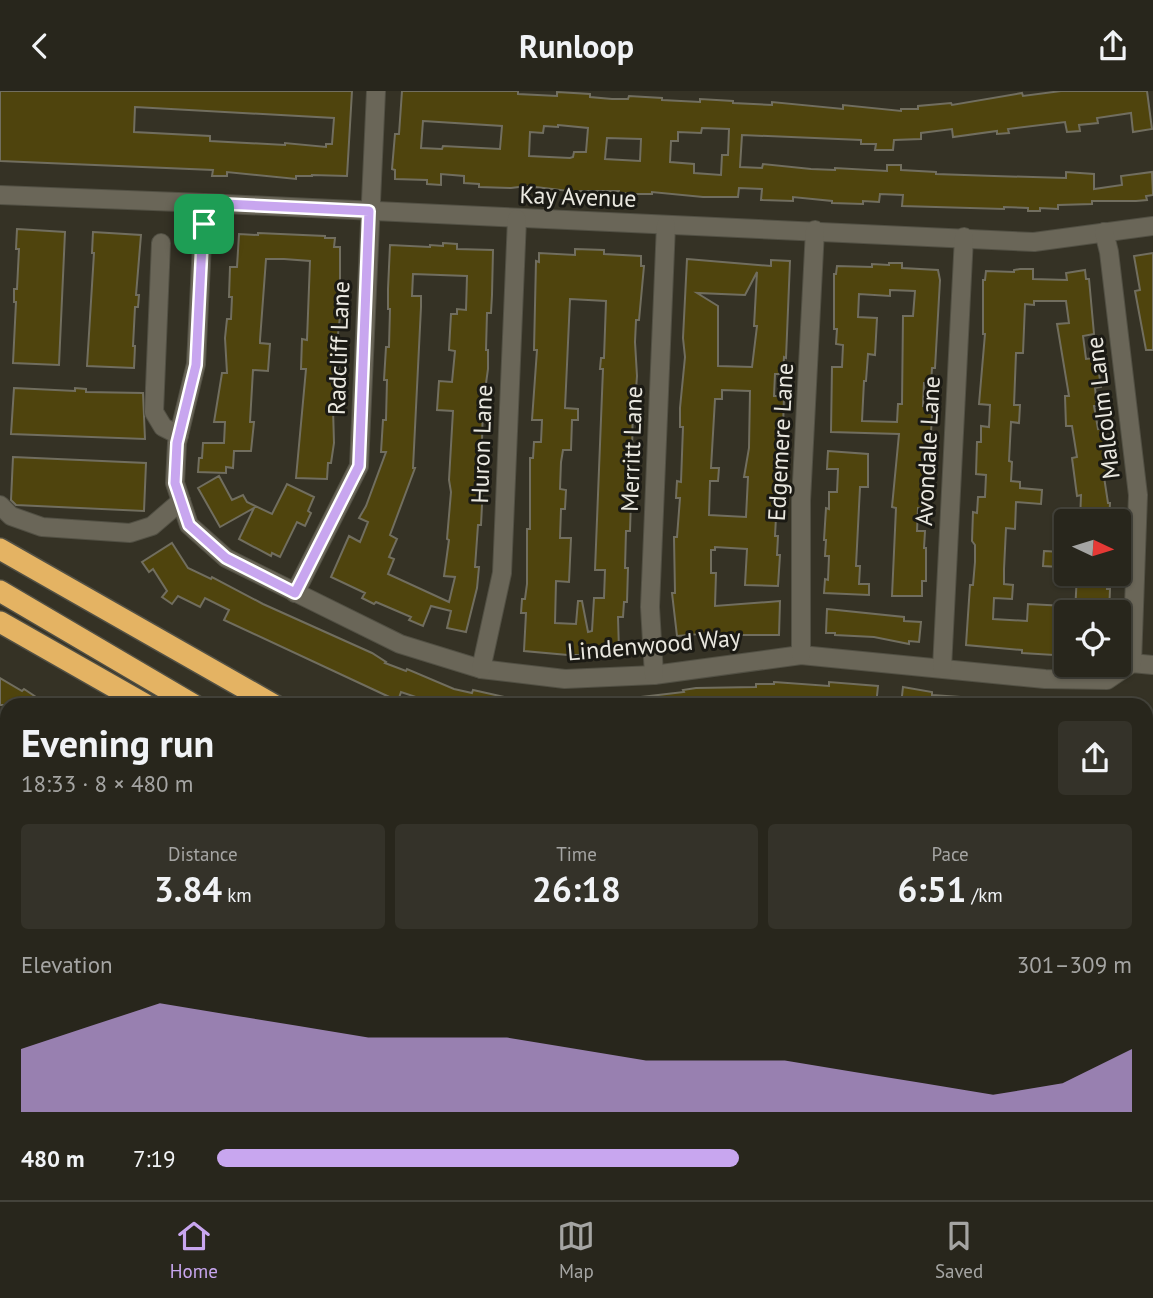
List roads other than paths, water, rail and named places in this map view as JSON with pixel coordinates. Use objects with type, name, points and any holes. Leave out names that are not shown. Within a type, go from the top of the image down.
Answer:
[{"type":"highway","points":[[0,549],[261,698]]},
{"type":"highway","points":[[0,591],[182,698]]},
{"type":"highway","points":[[0,622],[133,698]]},
{"type":"highway","points":[[81,669],[114,698]]},
{"type":"street","name":"Radcliff Lane","points":[[295,593],[359,466],[376,91]]},
{"type":"street","name":"Kay Avenue","points":[[0,195],[1034,242],[1153,226]]},
{"type":"street","points":[[0,505],[11,516],[42,527],[130,533],[152,526],[181,501],[175,483],[179,435],[196,365],[204,203]]},
{"type":"street","name":"Huron Lane","points":[[481,669],[502,573],[517,219]]},
{"type":"street","name":"Merritt Lane","points":[[654,674],[650,607],[666,225]]},
{"type":"street","name":"Edgemere Lane","points":[[801,655],[801,501],[816,230]]},
{"type":"street","name":"Malcolm Lane","points":[[1104,232],[1109,252],[1138,495],[1132,663]]},
{"type":"street","name":"Avondale Lane","points":[[942,668],[964,237]]},
{"type":"street","points":[[161,243],[154,412],[163,427],[179,435]]},
{"type":"street","name":"Lindenwood Way","points":[[181,501],[189,525],[226,558],[400,644],[481,669],[565,679],[654,674],[801,655],[1045,679],[1107,680],[1132,663]]},
{"type":"street","points":[[1132,663],[1153,665]]}]
